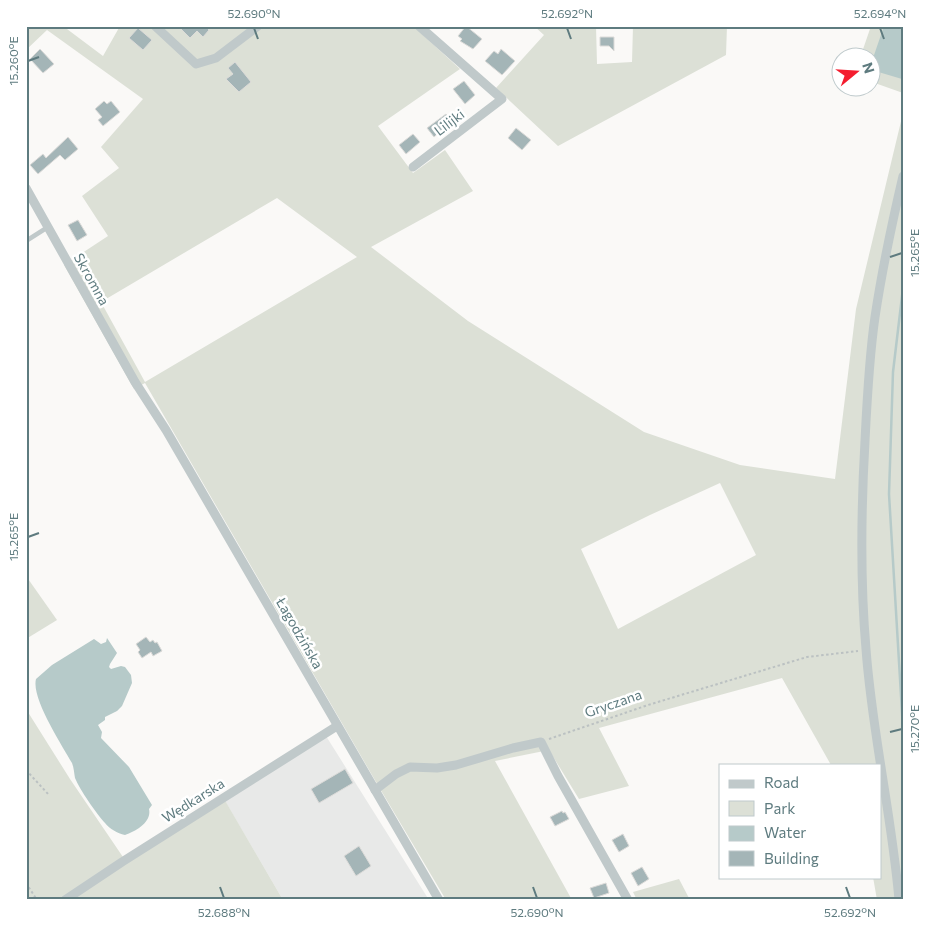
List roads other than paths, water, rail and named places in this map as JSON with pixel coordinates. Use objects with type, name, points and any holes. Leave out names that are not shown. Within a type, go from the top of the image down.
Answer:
[{"type":"street","points":[[155,26],[196,64],[216,58],[258,26]]},
{"type":"street","name":"Lilijki","points":[[412,167],[502,100],[419,26]]},
{"type":"street","points":[[881,764],[866,650],[862,584],[861,517],[868,383],[875,318],[903,176]]},
{"type":"street","name":"Skromna","points":[[26,188],[135,382]]},
{"type":"street","name":"Łagodzińska","points":[[135,382],[166,430],[439,900]]},
{"type":"street","name":"Wędkarska","points":[[65,900],[338,726]]},
{"type":"street","points":[[375,790],[396,774],[410,767],[436,768],[456,766],[513,748],[541,742],[558,776],[628,900]]},
{"type":"street","points":[[882,772],[896,855],[899,900]]},
{"type":"lane","points":[[26,241],[48,227]]},
{"type":"water","points":[[884,26],[903,26],[902,79],[882,73],[882,48],[876,48]]},
{"type":"water","points":[[107,638],[117,653],[109,667],[111,669],[121,666],[125,667],[131,675],[132,683],[122,706],[105,717],[105,720],[98,725],[102,732],[101,738],[129,767],[152,805],[146,822],[125,835],[107,825],[81,789],[75,778],[72,763],[48,721],[38,698],[36,687],[36,679],[52,665],[94,639],[101,644],[106,642]]},
{"type":"waterway","points":[[903,288],[893,372],[889,494],[903,729]]}]
